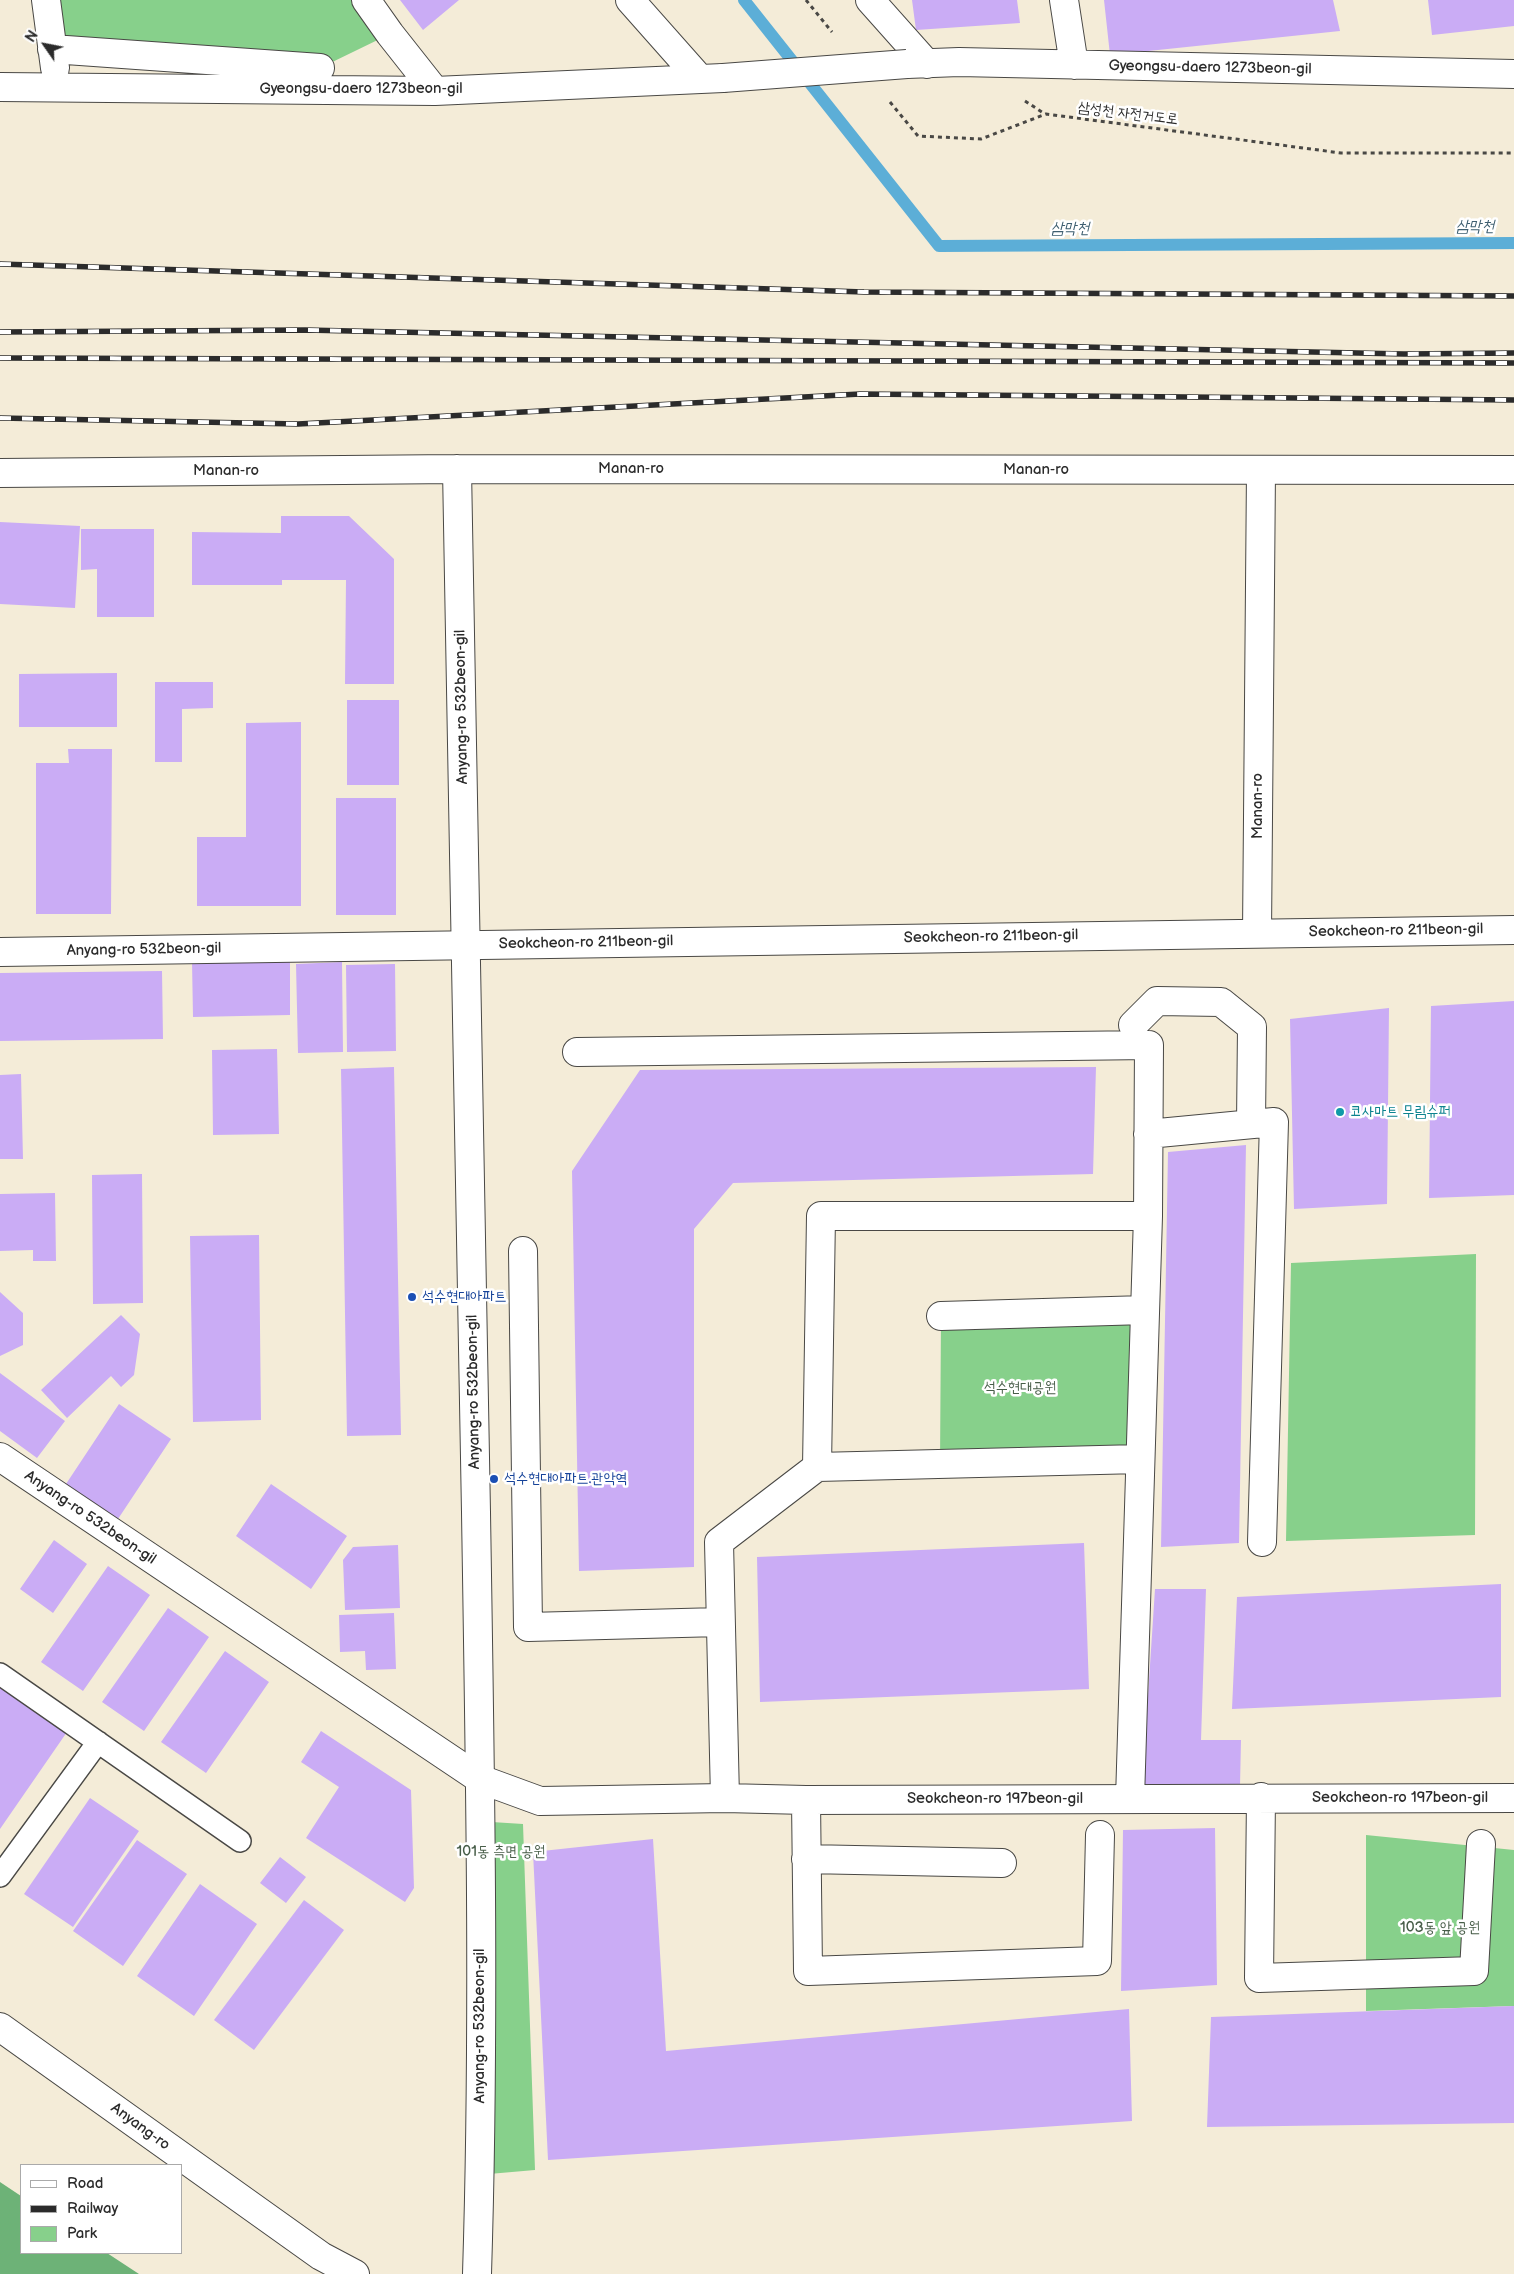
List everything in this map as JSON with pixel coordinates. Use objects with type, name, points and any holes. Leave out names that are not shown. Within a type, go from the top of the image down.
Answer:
[{"type":"street","points":[[46,0],[58,87]]},
{"type":"street","points":[[366,0],[435,91]]},
{"type":"street","points":[[630,0],[711,79]]},
{"type":"street","points":[[870,0],[917,64]]},
{"type":"street","points":[[1064,0],[1074,65]]},
{"type":"street","points":[[52,49],[320,68]]},
{"type":"street","name":"Gyeongsu-daero 1273beon-gil","points":[[0,87],[435,91],[711,79],[959,62],[1514,74]]},
{"type":"street","name":"Manan-ro","points":[[0,473],[456,469],[1514,470]]},
{"type":"street","name":"Anyang-ro 532beon-gil","points":[[456,469],[468,944],[480,1779],[480,2191],[477,2274]]},
{"type":"street","name":"Manan-ro","points":[[1257,933],[1261,470]]},
{"type":"street","name":"Seokcheon-ro 211beon-gil","points":[[468,944],[1514,930]]},
{"type":"street","name":"Anyang-ro 532beon-gil","points":[[0,952],[468,944]]},
{"type":"street","points":[[1133,1025],[1157,1001],[1221,1002],[1252,1027],[1250,1124]]},
{"type":"street","points":[[577,1052],[1149,1045],[1148,1216],[1130,1799]]},
{"type":"street","points":[[1148,1134],[1274,1122],[1262,1542]]},
{"type":"street","points":[[817,1467],[821,1216],[1148,1216]]},
{"type":"street","points":[[523,1251],[528,1628],[720,1622]]},
{"type":"street","points":[[941,1316],[1145,1310]]},
{"type":"street","name":"Anyang-ro 532beon-gil","points":[[0,1457],[480,1779]]},
{"type":"street","points":[[724,1798],[719,1542],[817,1467],[1140,1459]]},
{"type":"street","name":"Seokcheon-ro 197beon-gil","points":[[480,1779],[540,1801],[724,1798],[806,1800],[1514,1798]]},
{"type":"street","points":[[1261,1798],[1259,1978],[1474,1971],[1481,1844]]},
{"type":"street","points":[[806,1800],[808,1971],[1097,1961],[1100,1835]]},
{"type":"street","points":[[806,1859],[1002,1863]]},
{"type":"street","name":"Anyang-ro","points":[[0,2027],[320,2256],[355,2274]]},
{"type":"lane","points":[[0,1674],[240,1841]]},
{"type":"lane","points":[[0,1876],[98,1742]]},
{"type":"path","points":[[806,0],[837,38]]},
{"type":"path","name":"삼성천 자전거도로","points":[[887,98],[918,136],[981,139],[1046,114],[1342,153],[1514,153]]},
{"type":"green space","points":[[46,0],[366,0],[390,34],[320,68],[52,49]]},
{"type":"green space","points":[[1476,1254],[1475,1535],[1286,1541],[1291,1263]]},
{"type":"green space","name":"석수현대공원","points":[[1145,1310],[1140,1459],[940,1464],[941,1316]]},
{"type":"green space","name":"101동 측면 공원","points":[[476,1821],[523,1824],[535,2170],[489,2174]]},
{"type":"green space","name":"103동 앞 공원","points":[[1366,1835],[1514,1850],[1514,2006],[1366,2011]]},
{"type":"green space","points":[[0,2182],[20,2195],[20,2254],[109,2254],[139,2274],[0,2274]]},
{"type":"building","points":[[400,0],[459,0],[423,30]]},
{"type":"building","points":[[912,0],[1017,0],[1020,23],[916,30]]},
{"type":"building","points":[[1104,0],[1333,0],[1340,31],[1110,55]]},
{"type":"building","points":[[1428,0],[1514,0],[1514,26],[1432,35]]},
{"type":"building","points":[[281,516],[349,516],[394,559],[394,684],[345,684],[346,580],[282,580],[282,585],[192,585],[192,532],[281,533]]},
{"type":"building","points":[[0,522],[80,526],[75,608],[0,604]]},
{"type":"building","points":[[81,529],[154,529],[154,617],[97,617],[97,569],[81,570]]},
{"type":"building","points":[[117,673],[117,727],[19,727],[19,674]]},
{"type":"building","points":[[155,682],[213,682],[213,708],[182,709],[182,762],[155,762]]},
{"type":"building","points":[[347,700],[399,700],[399,785],[347,785]]},
{"type":"building","points":[[301,722],[301,906],[197,906],[197,837],[246,837],[246,723]]},
{"type":"building","points":[[68,749],[112,749],[111,914],[36,914],[36,763],[69,763]]},
{"type":"building","points":[[336,798],[396,798],[396,915],[336,915]]},
{"type":"building","points":[[290,959],[290,1015],[193,1017],[192,961]]},
{"type":"building","points":[[342,962],[343,1052],[298,1053],[296,964]]},
{"type":"building","points":[[395,964],[396,1051],[347,1052],[346,965]]},
{"type":"building","points":[[162,971],[163,1039],[0,1041],[0,973]]},
{"type":"building","points":[[1514,1001],[1514,1195],[1429,1198],[1431,1006]]},
{"type":"building","name":"코사마트 무림슈퍼","points":[[1389,1008],[1387,1204],[1294,1209],[1290,1019]]},
{"type":"building","points":[[277,1049],[279,1134],[213,1135],[212,1050]]},
{"type":"building","points":[[394,1067],[401,1435],[347,1436],[341,1069]]},
{"type":"building","points":[[1096,1067],[1093,1174],[733,1183],[694,1229],[694,1567],[579,1571],[572,1171],[640,1070]]},
{"type":"building","points":[[21,1074],[23,1159],[0,1159],[0,1075]]},
{"type":"building","points":[[1246,1145],[1239,1543],[1161,1547],[1168,1152]]},
{"type":"building","points":[[142,1174],[143,1303],[93,1304],[92,1175]]},
{"type":"building","points":[[55,1193],[56,1261],[33,1261],[33,1250],[0,1251],[0,1194]]},
{"type":"building","points":[[259,1235],[261,1420],[193,1422],[190,1236]]},
{"type":"building","points":[[0,1292],[23,1313],[23,1345],[0,1356]]},
{"type":"building","points":[[121,1315],[140,1334],[134,1375],[121,1387],[111,1376],[67,1418],[41,1390]]},
{"type":"building","points":[[0,1373],[65,1421],[37,1458],[0,1431]]},
{"type":"building","points":[[119,1404],[171,1439],[118,1519],[66,1484]]},
{"type":"building","points":[[271,1484],[347,1536],[311,1589],[236,1536]]},
{"type":"building","points":[[54,1540],[87,1564],[53,1613],[20,1589]]},
{"type":"building","points":[[1084,1543],[1089,1689],[760,1702],[757,1557]]},
{"type":"building","points":[[398,1545],[400,1608],[345,1610],[343,1560],[353,1547]]},
{"type":"building","points":[[108,1566],[150,1595],[83,1691],[41,1662]]},
{"type":"building","points":[[1501,1584],[1501,1697],[1232,1709],[1237,1597]]},
{"type":"building","points":[[1155,1589],[1206,1589],[1201,1740],[1241,1740],[1240,1786],[1142,1787]]},
{"type":"building","points":[[168,1608],[209,1637],[144,1731],[102,1702]]},
{"type":"building","points":[[394,1613],[396,1669],[366,1670],[365,1651],[340,1652],[339,1615]]},
{"type":"building","points":[[225,1651],[269,1682],[206,1773],[161,1742]]},
{"type":"building","points":[[0,1686],[67,1732],[0,1829]]},
{"type":"building","points":[[321,1731],[411,1790],[414,1888],[405,1902],[306,1838],[339,1787],[301,1762]]},
{"type":"building","points":[[90,1798],[139,1831],[73,1927],[24,1894]]},
{"type":"building","points":[[1215,1828],[1217,1985],[1121,1991],[1123,1830]]},
{"type":"building","points":[[653,1839],[666,2051],[1129,2009],[1132,2121],[548,2160],[533,1852]]},
{"type":"building","points":[[137,1840],[187,1874],[123,1966],[73,1931]]},
{"type":"building","points":[[280,1857],[306,1877],[286,1903],[260,1883]]},
{"type":"building","points":[[200,1884],[257,1924],[194,2016],[137,1976]]},
{"type":"building","points":[[304,1900],[344,1930],[254,2050],[214,2020]]},
{"type":"building","points":[[1514,2006],[1514,2123],[1207,2127],[1211,2017]]},
{"type":"waterway","name":"삼막천","points":[[744,0],[939,246],[1514,243]]},
{"type":"railway","points":[[0,264],[864,292],[1514,296]]},
{"type":"railway","points":[[0,332],[305,330],[1404,354],[1514,353]]},
{"type":"railway","points":[[0,358],[1514,363]]},
{"type":"railway","points":[[0,418],[298,424],[860,394],[1514,400]]},
{"type":"place","name":"코사마트 무림슈퍼","points":[[1340,1112]]},
{"type":"place","name":"석수현대아파트","points":[[412,1297]]},
{"type":"place","name":"석수현대아파트.관악역","points":[[494,1479]]}]
